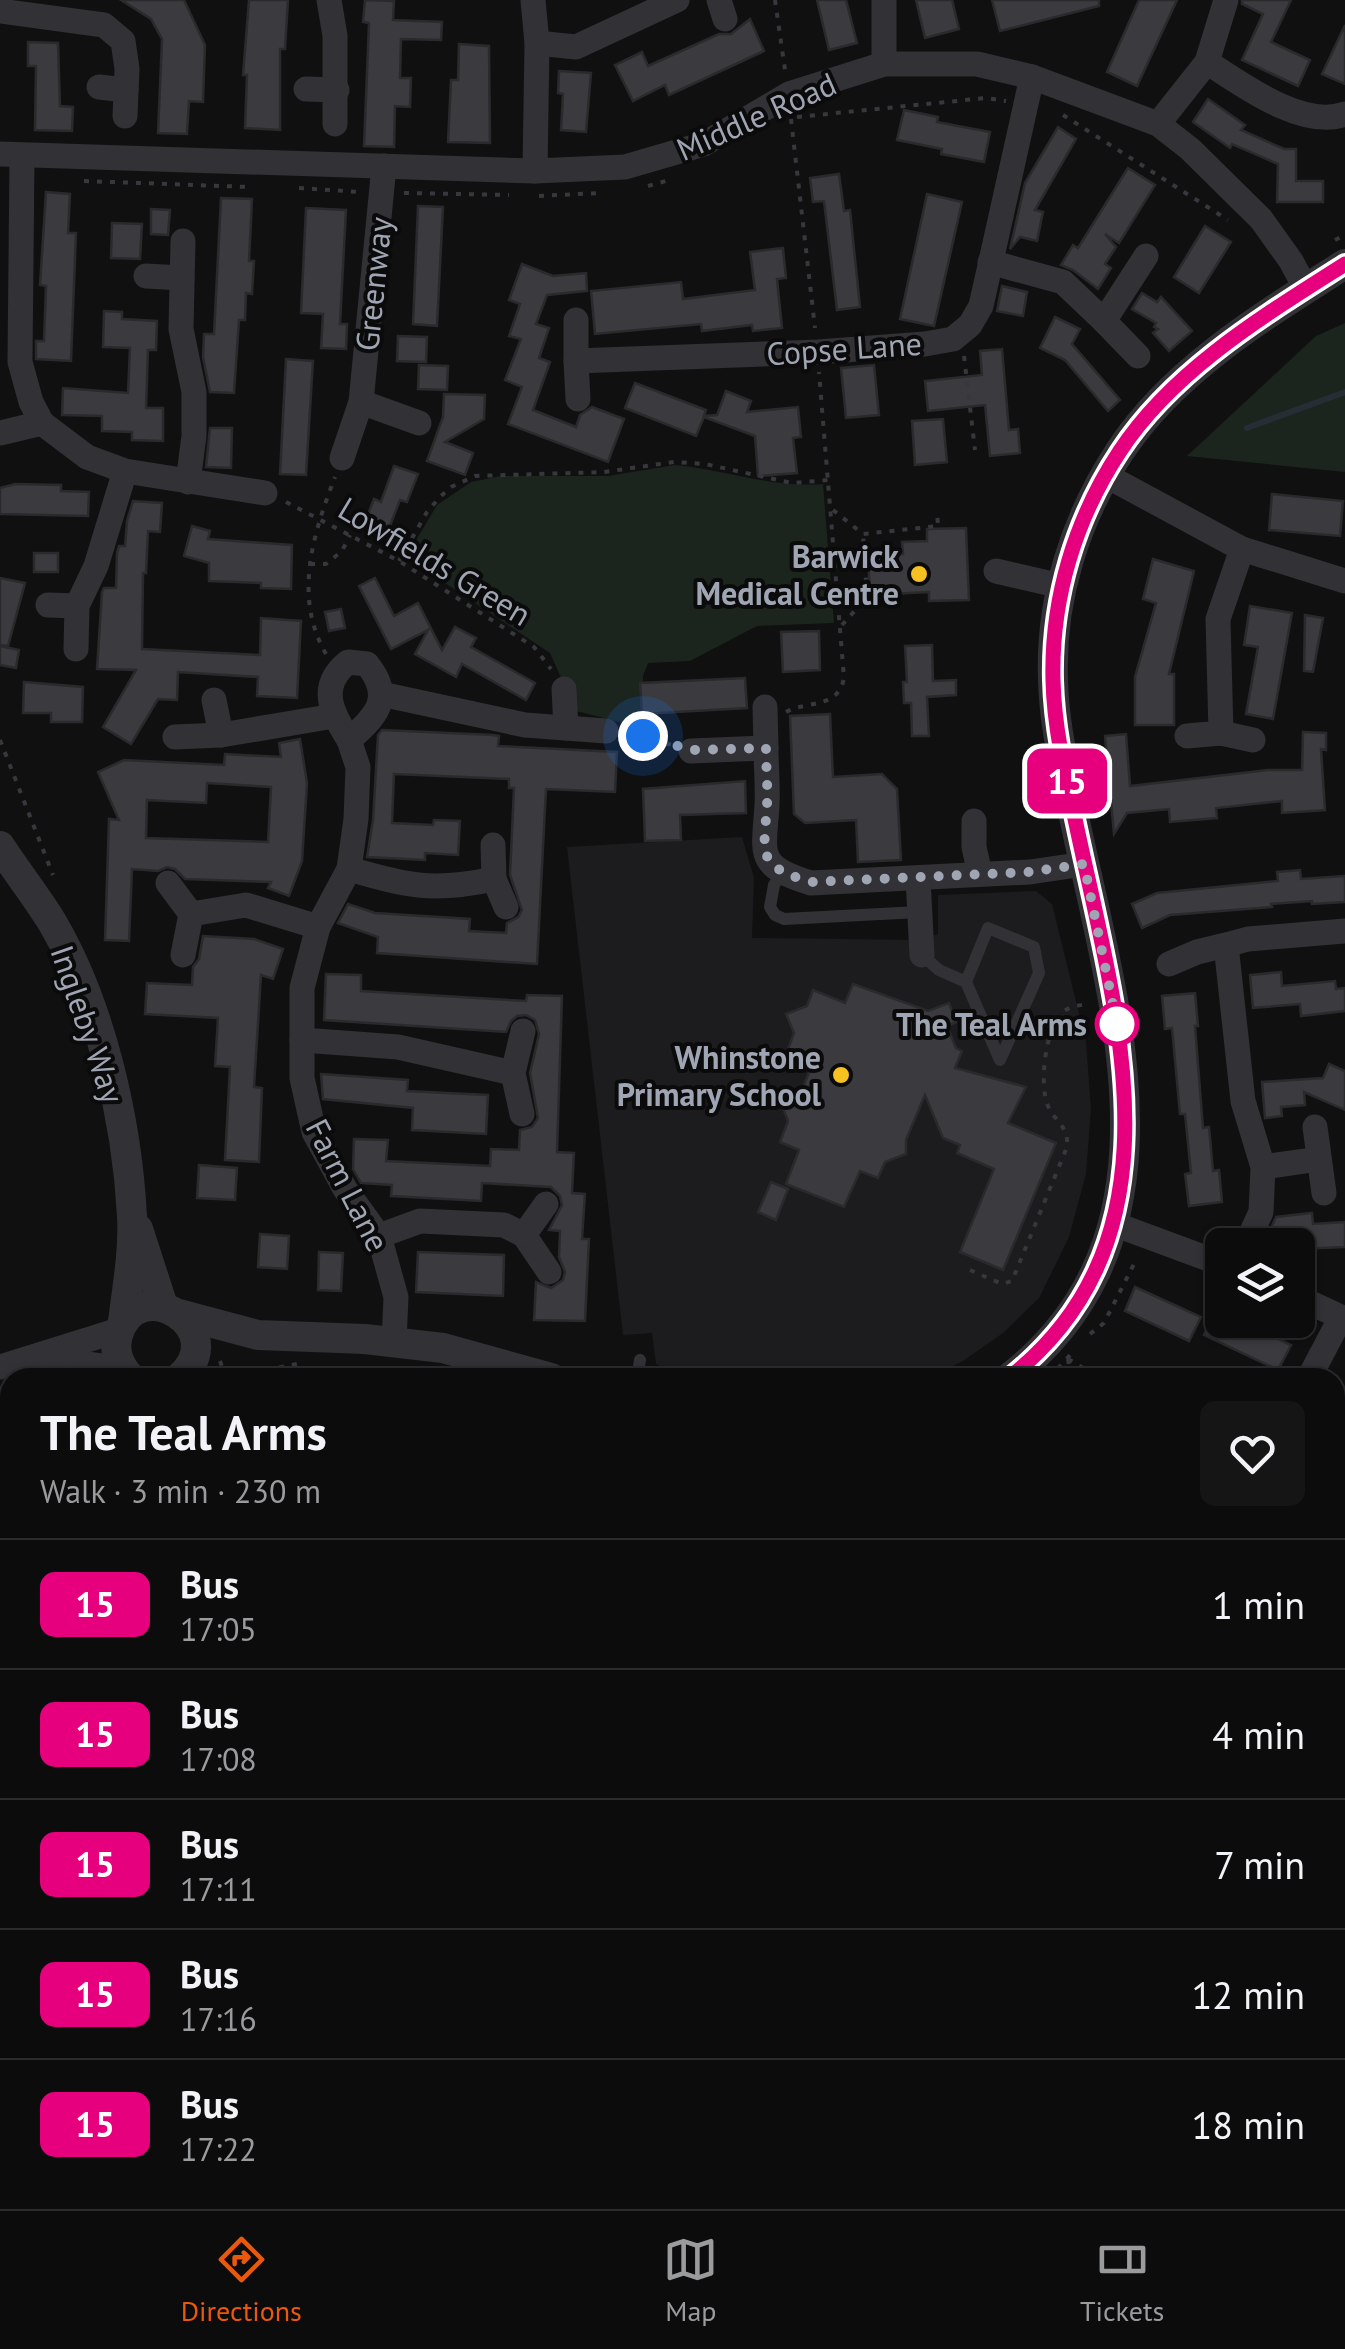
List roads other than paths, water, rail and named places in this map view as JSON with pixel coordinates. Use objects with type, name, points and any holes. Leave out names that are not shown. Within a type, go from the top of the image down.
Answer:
[{"type":"street","points":[[329,0],[335,36],[336,124]]},
{"type":"street","points":[[532,0],[536,43],[535,171]]},
{"type":"street","points":[[536,43],[576,46],[678,0]]},
{"type":"street","points":[[884,0],[884,64]]},
{"type":"street","points":[[1158,124],[1207,62],[1226,0]]},
{"type":"street","points":[[0,12],[38,9],[104,25],[123,41],[126,102],[99,87]]},
{"type":"street","points":[[1207,62],[1272,106],[1334,118],[1345,114]]},
{"type":"street","name":"Middle Road","points":[[11,156],[535,171],[625,167],[704,144],[788,94],[884,64],[978,64],[1032,77],[1158,124],[1190,149],[1262,219],[1306,289]]},
{"type":"street","name":"Copse Lane","points":[[576,361],[818,352],[925,344],[953,338],[970,325],[981,306],[1032,77]]},
{"type":"street","points":[[306,89],[337,90]]},
{"type":"street","points":[[11,156],[11,253],[20,362],[31,402],[42,423],[88,457],[125,471],[266,493]]},
{"type":"street","name":"Greenway","points":[[342,458],[361,402],[384,166]]},
{"type":"street","points":[[182,241],[181,329],[194,392],[188,482]]},
{"type":"street","points":[[1020,1368],[1069,1316],[1099,1264],[1114,1224],[1124,1178],[1127,1135],[1114,1009],[1057,734],[1052,680],[1061,586],[1088,509],[1139,425],[1186,377],[1306,289],[1336,254]]},
{"type":"street","points":[[1104,321],[1146,256]]},
{"type":"street","points":[[990,262],[1063,282],[1138,356]]},
{"type":"street","points":[[146,276],[182,278]]},
{"type":"street","points":[[576,320],[578,400]]},
{"type":"street","points":[[361,402],[419,422]]},
{"type":"street","points":[[0,433],[42,423]]},
{"type":"street","points":[[76,649],[77,606],[96,566],[125,471]]},
{"type":"street","points":[[1105,476],[1242,549],[1299,570],[1345,581]]},
{"type":"street","points":[[1220,733],[1218,619],[1242,549]]},
{"type":"street","points":[[996,571],[1061,586]]},
{"type":"street","points":[[48,605],[77,606]]},
{"type":"street","points":[[174,737],[221,735],[334,716],[330,690],[336,672],[348,662],[367,664],[378,678],[379,706],[348,740]]},
{"type":"street","points":[[564,689],[566,728]]},
{"type":"street","points":[[381,694],[525,725],[606,731]]},
{"type":"street","points":[[214,700],[221,735]]},
{"type":"street","name":"Farm Lane","points":[[334,716],[358,768],[356,819],[349,869],[318,927],[302,988],[302,1078],[314,1132],[345,1188],[379,1236],[396,1298],[394,1342]]},
{"type":"street","points":[[691,750],[766,728],[764,851],[782,873],[811,882],[1030,872],[1084,864]]},
{"type":"street","points":[[1186,736],[1220,733],[1253,740]]},
{"type":"street","points":[[974,820],[980,874]]},
{"type":"street","points":[[493,845],[494,879],[506,907]]},
{"type":"street","name":"Ingleby Way","points":[[0,846],[53,924],[80,981],[108,1064],[125,1147],[132,1217],[117,1356],[124,1368]]},
{"type":"street","points":[[349,869],[402,885],[452,888],[494,879]]},
{"type":"street","points":[[918,878],[922,956]]},
{"type":"street","points":[[168,884],[191,914],[182,955]]},
{"type":"street","points":[[191,914],[246,905],[318,927]]},
{"type":"street","points":[[1168,964],[1248,939],[1345,930]]},
{"type":"street","points":[[1226,945],[1243,1101],[1263,1168],[1261,1212],[1254,1228]]},
{"type":"street","points":[[522,1114],[513,1074],[523,1031]]},
{"type":"street","points":[[302,1040],[398,1047],[513,1074]]},
{"type":"street","points":[[1315,1127],[1324,1193]]},
{"type":"street","points":[[1263,1168],[1319,1159]]},
{"type":"street","points":[[524,1235],[546,1204]]},
{"type":"street","name":"Ingleby Way","points":[[132,1217],[171,1310],[194,1336],[186,1368]]},
{"type":"street","points":[[379,1236],[420,1220],[504,1225],[524,1235],[549,1272]]},
{"type":"street","points":[[1114,1224],[1205,1258]]},
{"type":"street","points":[[1315,1305],[1343,1318],[1315,1368]]},
{"type":"street","points":[[0,1367],[121,1326],[134,1312],[148,1306],[258,1335],[442,1348],[515,1368]]},
{"type":"street","points":[[195,1368],[258,1335]]},
{"type":"street","points":[[36,1357],[99,1368]]},
{"type":"lane","points":[[782,873],[774,885],[770,907],[784,919],[920,912]]},
{"type":"lane","points":[[922,956],[939,970],[966,982],[1000,1060],[1039,972],[1034,947],[988,928],[966,982]]},
{"type":"lane","points":[[639,1368],[640,1360]]},
{"type":"waterway","points":[[1247,428],[1345,392]]},
{"type":"place","name":"Barwick Medical Centre","points":[[919,574]]},
{"type":"place","name":"The Teal Arms","points":[[1117,1024]]},
{"type":"place","name":"Whinstone Primary School","points":[[841,1075]]}]
